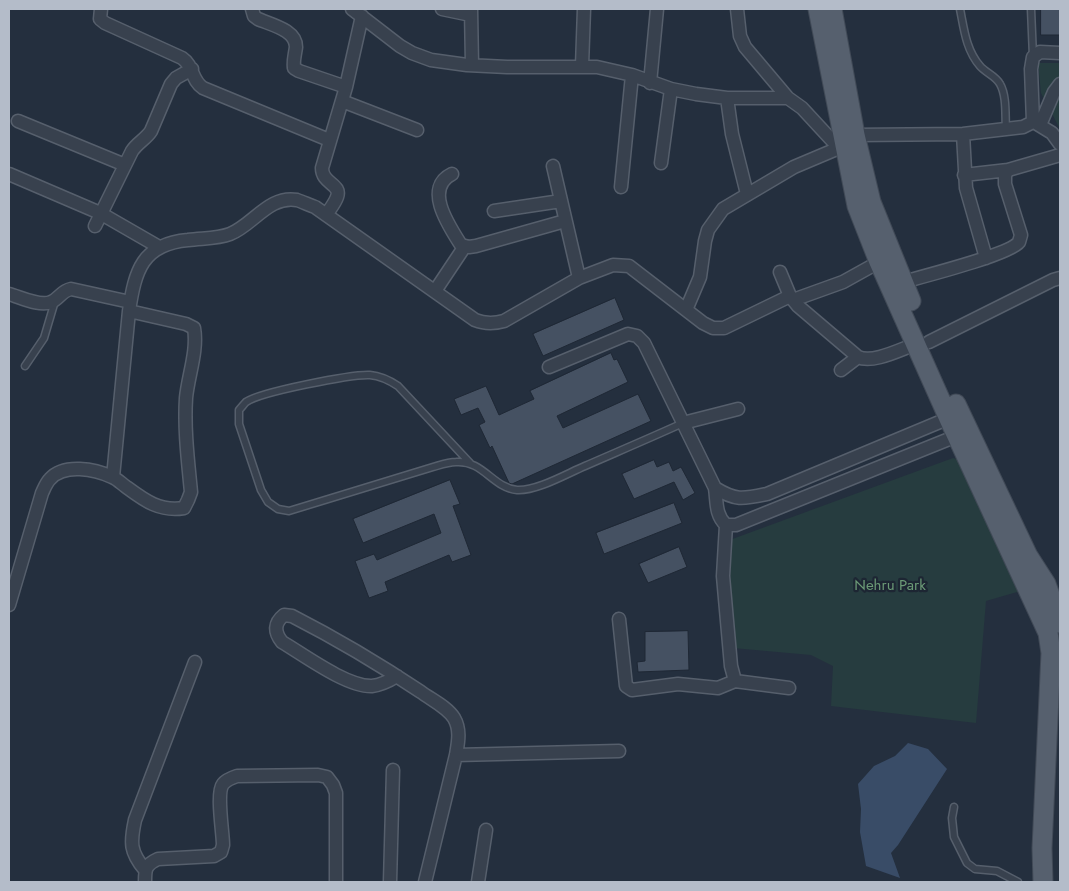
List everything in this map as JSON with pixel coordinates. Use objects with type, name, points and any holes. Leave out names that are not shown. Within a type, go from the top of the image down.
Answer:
[{"type":"main road","points":[[818,9],[857,206],[879,262],[922,343],[963,434],[1028,556],[1046,584],[1060,623]]},
{"type":"main road","points":[[832,9],[846,143],[903,282],[922,343]]},
{"type":"main road","points":[[963,434],[1048,633],[1051,652],[1042,848],[1043,882]]},
{"type":"street","points":[[101,9],[100,19],[105,23],[188,62],[196,83],[203,88],[329,140]]},
{"type":"street","points":[[252,9],[254,16],[258,19],[291,34],[296,47],[294,68],[346,87]]},
{"type":"street","points":[[442,9],[471,12],[472,65]]},
{"type":"street","points":[[582,66],[584,9]]},
{"type":"street","points":[[650,83],[657,9]]},
{"type":"street","points":[[737,9],[739,31],[745,47],[788,98],[846,143]]},
{"type":"street","points":[[326,215],[338,196],[337,190],[322,174],[322,168],[346,87],[357,13],[412,53],[431,60],[507,67],[582,66],[612,69],[671,89],[727,98],[788,98]]},
{"type":"street","points":[[1060,53],[1040,52],[1033,57],[1031,69],[1037,123],[1052,133],[1060,144]]},
{"type":"street","points":[[95,226],[136,145],[151,131],[171,84],[176,78],[192,69]]},
{"type":"street","points":[[621,187],[632,75]]},
{"type":"street","points":[[686,310],[700,277],[708,230],[723,209],[747,194],[805,162],[846,143],[1006,130],[1037,123],[1060,84]]},
{"type":"street","points":[[661,163],[671,89]]},
{"type":"street","points":[[727,98],[732,134],[747,194]]},
{"type":"street","points":[[342,101],[417,130]]},
{"type":"street","points":[[18,121],[125,164]]},
{"type":"street","points":[[963,134],[964,175],[986,258]]},
{"type":"street","points":[[964,175],[1008,170],[1060,154]]},
{"type":"street","points":[[553,166],[579,278]]},
{"type":"street","points":[[903,282],[986,258],[1013,247],[1019,242],[1021,235],[1005,184],[1005,175],[1008,170]]},
{"type":"street","points":[[9,174],[100,213],[159,247]]},
{"type":"street","points":[[452,174],[446,177],[439,185],[440,204],[450,226],[464,246],[476,246],[565,221]]},
{"type":"street","points":[[113,477],[130,307],[133,285],[139,269],[148,256],[159,247],[171,242],[230,235],[241,229],[276,202],[298,200],[315,207],[475,320],[483,323],[494,324],[504,321],[579,278],[613,265],[629,266],[703,324],[713,328],[724,328],[791,298],[844,282],[879,262]]},
{"type":"street","points":[[494,211],[561,201]]},
{"type":"street","points":[[435,291],[464,246]]},
{"type":"street","points":[[780,272],[791,298],[814,320],[858,357],[863,359],[922,343],[1060,278]]},
{"type":"street","points":[[9,294],[42,303],[51,303],[65,290],[71,289],[186,324],[194,328],[195,346],[188,382],[185,416],[191,492],[184,508],[172,510],[162,508],[140,496],[113,477],[89,470],[74,469],[60,472],[50,479],[42,493],[9,605]]},
{"type":"street","points":[[549,367],[628,334],[637,336],[644,343],[715,488],[717,510],[721,520],[726,525],[736,525],[963,434]]},
{"type":"street","points":[[841,370],[858,357]]},
{"type":"street","points":[[683,423],[738,409]]},
{"type":"street","points":[[715,488],[727,495],[738,498],[767,494],[954,416]]},
{"type":"street","points":[[726,525],[723,576],[731,666],[735,681]]},
{"type":"street","points":[[397,676],[383,684],[371,686],[350,682],[282,642],[277,636],[275,629],[278,620],[284,615],[292,616],[342,642],[397,676],[454,717],[458,726],[459,736],[456,755],[425,882]]},
{"type":"street","points":[[619,619],[626,686],[632,690],[678,684],[718,688],[735,681],[789,688]]},
{"type":"street","points":[[145,876],[136,859],[131,839],[135,820],[195,662]]},
{"type":"street","points":[[456,755],[619,751]]},
{"type":"street","points":[[390,882],[392,770]]},
{"type":"street","points":[[145,876],[150,862],[204,858],[221,852],[224,845],[220,795],[221,786],[228,779],[236,776],[318,775],[327,777],[336,793],[336,882]]},
{"type":"street","points":[[478,882],[486,830]]},
{"type":"lane","points":[[960,9],[969,49],[982,68],[994,76],[1001,84],[1006,130]]},
{"type":"lane","points":[[1032,9],[1033,57]]},
{"type":"lane","points":[[25,366],[44,338],[55,300]]},
{"type":"lane","points":[[470,463],[398,386],[384,378],[369,375],[348,376],[261,396],[247,402],[238,410],[238,424],[261,490],[268,502],[278,509],[289,511],[433,466],[456,462],[470,463],[483,469],[503,486],[514,490],[526,490],[683,423]]},
{"type":"lane","points":[[954,807],[952,828],[954,837],[968,863],[974,869],[997,871],[1018,882]]},
{"type":"green space","points":[[1038,63],[1060,63],[1060,129],[1041,93]]},
{"type":"green space","name":"Nehru Park","points":[[953,458],[965,461],[1024,590],[986,601],[976,723],[831,706],[833,666],[811,655],[733,648],[727,541]]},
{"type":"water","points":[[908,743],[928,749],[947,769],[891,853],[900,878],[866,866],[860,832],[861,809],[858,784],[874,766],[895,756]]},
{"type":"building","points":[[1041,9],[1060,9],[1060,35],[1041,35]]},
{"type":"building","points":[[615,298],[624,320],[543,356],[533,334]]},
{"type":"building","points":[[611,353],[614,360],[617,359],[628,382],[557,416],[563,428],[638,394],[651,421],[512,484],[509,483],[492,446],[490,448],[479,425],[485,422],[478,408],[461,415],[454,399],[486,386],[499,415],[534,399],[530,391]]},
{"type":"building","points":[[654,460],[657,467],[669,462],[673,471],[681,467],[695,493],[683,500],[674,482],[634,499],[622,474]]},
{"type":"building","points":[[450,480],[460,504],[453,506],[471,555],[452,562],[449,555],[385,582],[388,591],[369,598],[355,561],[374,554],[377,560],[441,533],[434,514],[363,543],[353,519]]},
{"type":"building","points":[[674,503],[682,523],[604,554],[596,533]]},
{"type":"building","points":[[679,547],[687,567],[648,583],[639,564]]},
{"type":"building","points":[[688,631],[689,670],[638,672],[637,662],[645,661],[645,632]]}]
